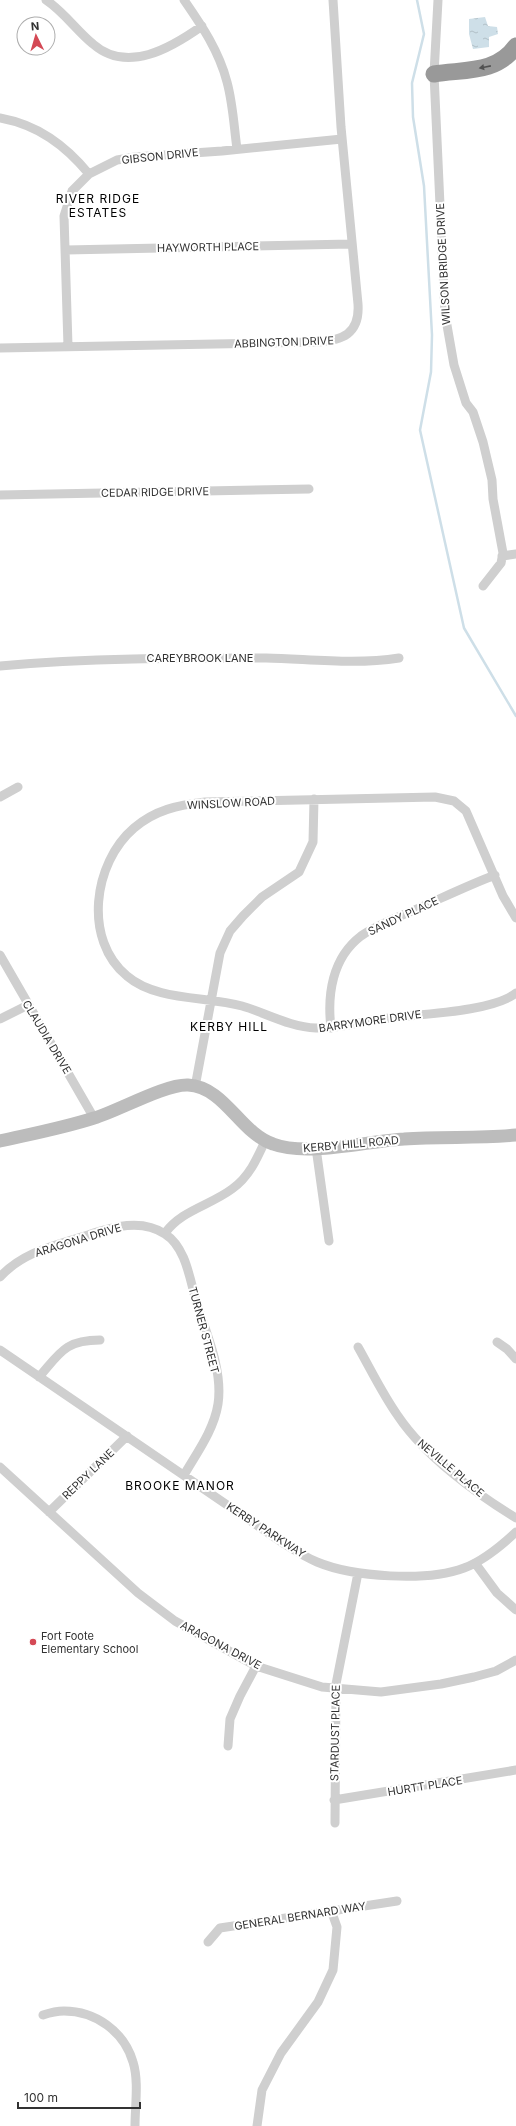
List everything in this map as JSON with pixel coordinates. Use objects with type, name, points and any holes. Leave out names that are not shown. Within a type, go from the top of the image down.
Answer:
[{"type":"highway","points":[[434,74],[493,65],[506,57],[516,46]]},
{"type":"main road","name":"KERBY HILL ROAD","points":[[0,1141],[94,1118],[171,1088],[189,1085],[204,1089],[214,1096],[265,1141],[289,1148],[316,1148],[404,1139],[516,1135]]},
{"type":"street","points":[[46,0],[63,13],[96,47],[120,57],[142,56],[159,52],[202,26]]},
{"type":"street","points":[[184,0],[202,26],[217,55],[227,82],[237,149]]},
{"type":"street","name":"ABBINGTON DRIVE","points":[[0,348],[246,344],[339,340],[353,328],[358,312],[342,139],[334,0]]},
{"type":"street","name":"WILSON BRIDGE DRIVE","points":[[438,0],[434,74],[446,328],[454,365],[466,403],[473,412],[483,442],[492,480],[502,556]]},
{"type":"street","points":[[0,118],[25,125],[50,137],[65,148],[89,174]]},
{"type":"street","name":"GIBSON DRIVE","points":[[68,346],[64,222],[68,202],[76,186],[89,174],[104,166],[125,158],[342,139]]},
{"type":"street","name":"HAYWORTH PLACE","points":[[66,250],[351,244]]},
{"type":"street","name":"CEDAR RIDGE DRIVE","points":[[0,495],[309,489]]},
{"type":"street","points":[[483,586],[501,563],[502,556],[516,554]]},
{"type":"street","name":"CAREYBROOK LANE","points":[[0,666],[138,658],[299,658],[369,661],[399,658]]},
{"type":"street","points":[[0,797],[18,787]]},
{"type":"street","name":"WINSLOW ROAD","points":[[210,1000],[151,989],[137,983],[119,968],[106,945],[100,926],[99,895],[107,866],[117,848],[133,829],[154,815],[171,807],[205,802],[435,797],[454,801],[463,807],[468,816],[503,896],[516,918]]},
{"type":"street","points":[[196,1087],[210,1000],[220,953],[230,931],[262,897],[299,872],[305,862],[314,836],[314,800]]},
{"type":"street","name":"SANDY PLACE","points":[[331,1028],[329,1001],[330,989],[338,966],[355,941],[379,925],[495,875]]},
{"type":"street","name":"CLAUDIA DRIVE","points":[[0,955],[94,1118]]},
{"type":"street","name":"BARRYMORE DRIVE","points":[[210,1000],[244,1007],[307,1027],[331,1028],[378,1019],[493,1004],[514,997]]},
{"type":"street","points":[[0,1019],[28,1005]]},
{"type":"street","points":[[165,1233],[171,1225],[190,1211],[223,1195],[240,1183],[257,1158],[265,1141]]},
{"type":"street","points":[[316,1148],[329,1241]]},
{"type":"street","name":"ARAGONA DRIVE","points":[[0,1277],[18,1261],[34,1253],[105,1230],[135,1225],[147,1226],[165,1233]]},
{"type":"street","name":"TURNER STREET","points":[[165,1233],[174,1242],[185,1263],[209,1340],[218,1387],[218,1403],[210,1428],[184,1475]]},
{"type":"street","points":[[39,1377],[69,1345],[89,1340],[100,1340]]},
{"type":"street","points":[[497,1342],[507,1349],[516,1359]]},
{"type":"street","name":"NEVILLE PLACE","points":[[358,1347],[389,1404],[419,1443],[446,1467],[516,1518]]},
{"type":"street","name":"KERBY PARKWAY","points":[[0,1350],[294,1550],[317,1562],[358,1573],[400,1575],[437,1574],[463,1568],[475,1563],[504,1543],[516,1532]]},
{"type":"street","name":"REPPY LANE","points":[[49,1512],[127,1436]]},
{"type":"street","name":"ARAGONA DRIVE","points":[[0,1466],[138,1593],[175,1621],[256,1666],[310,1684],[335,1689],[381,1692],[441,1684],[496,1671],[516,1660]]},
{"type":"street","points":[[475,1563],[497,1593],[516,1610]]},
{"type":"street","name":"STARDUST PLACE","points":[[335,1823],[335,1689],[358,1573]]},
{"type":"street","points":[[228,1746],[230,1719],[256,1666]]},
{"type":"street","name":"HURTT PLACE","points":[[334,1800],[516,1770]]},
{"type":"street","name":"GENERAL BERNARD WAY","points":[[208,1942],[220,1928],[398,1901]]},
{"type":"street","points":[[257,2126],[262,2090],[281,2054],[318,2002],[333,1970],[337,1927],[331,1910]]},
{"type":"street","points":[[43,2015],[62,2010],[83,2013],[99,2019],[112,2029],[125,2046],[133,2062],[135,2126]]},
{"type":"water","points":[[485,17],[488,26],[497,27],[498,34],[489,37],[489,47],[473,49],[469,34],[469,19]]},
{"type":"waterway","points":[[417,0],[424,34],[412,83],[413,117],[424,186],[432,335],[431,372],[420,430],[464,628],[516,716]]},
{"type":"place","name":"Fort Foote Elementary School","points":[[33,1642]]},
{"type":"district","name":"RIVER RIDGE ESTATES","points":[[98,206]]},
{"type":"district","name":"KERBY HILL","points":[[229,1027]]},
{"type":"district","name":"BROOKE MANOR","points":[[180,1486]]}]
